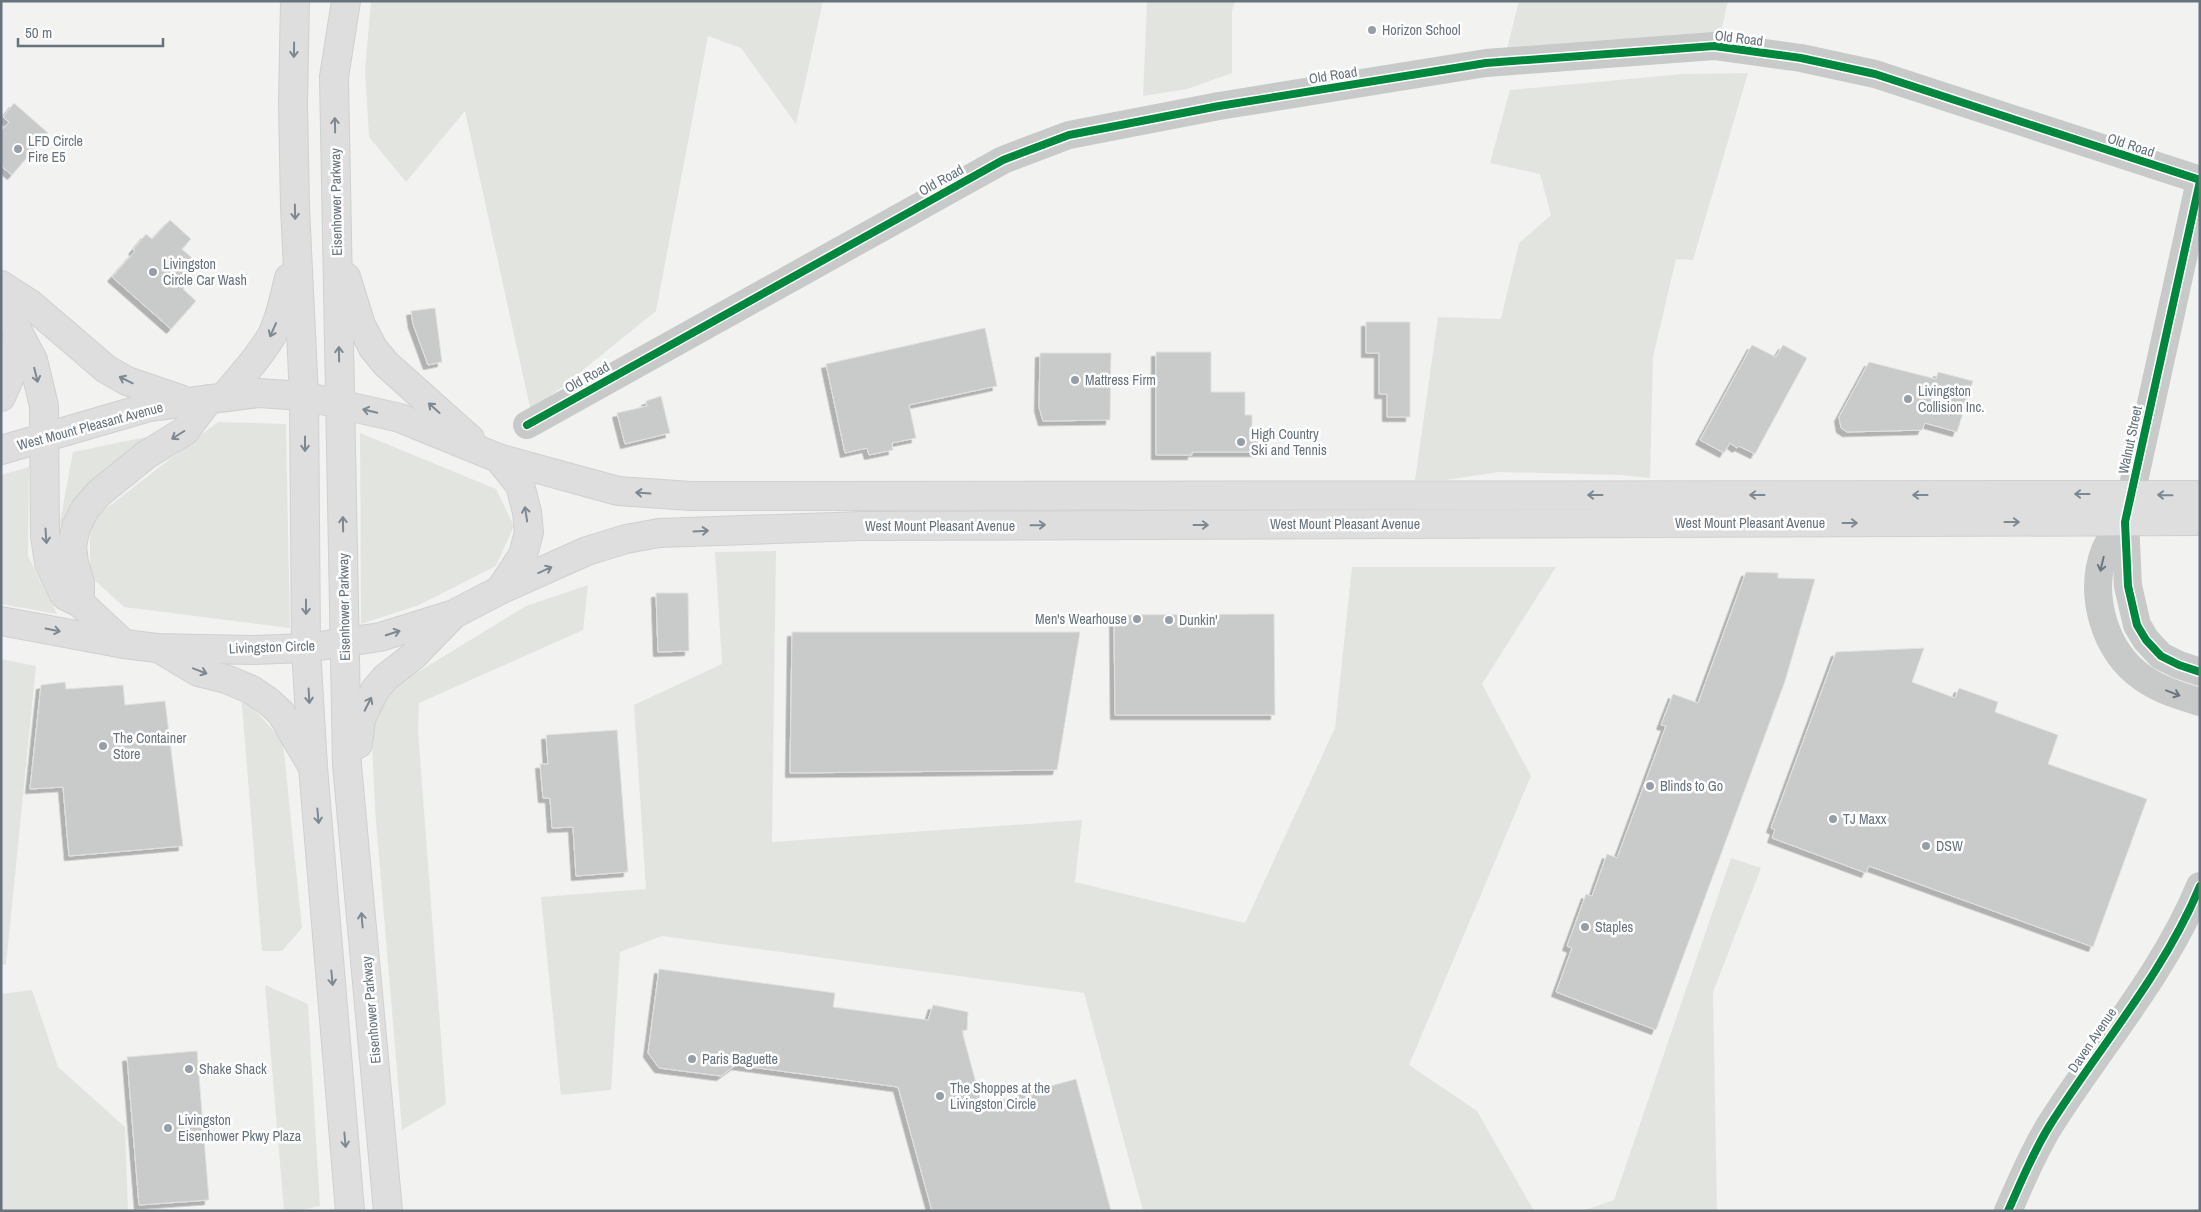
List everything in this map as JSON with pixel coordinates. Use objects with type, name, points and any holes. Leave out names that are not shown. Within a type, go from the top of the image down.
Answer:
[{"type":"main road","points":[[295,1],[293,103],[295,250],[304,396],[306,648],[313,767],[350,1211]]},
{"type":"main road","name":"Eisenhower Parkway","points":[[346,1],[334,78],[347,765],[388,1211]]},
{"type":"main road","points":[[336,244],[361,325],[373,348],[386,364],[491,455],[520,485],[527,512],[528,532],[523,555],[500,590]]},
{"type":"main road","points":[[80,604],[80,583],[74,563],[72,546],[76,527],[85,509],[99,493],[131,467],[185,431],[207,399],[264,348],[273,333],[281,311],[295,250]]},
{"type":"main road","points":[[1,285],[29,303],[106,369],[127,381],[207,399],[258,393],[304,396],[340,403],[400,418],[491,455]]},
{"type":"main road","points":[[1,300],[33,360],[44,406],[45,536],[48,563],[64,595],[80,604],[124,644]]},
{"type":"main road","points":[[1,396],[12,372],[18,330]]},
{"type":"main road","name":"West Mount Pleasant Avenue","points":[[1,450],[149,407],[207,399]]},
{"type":"main road","name":"West Mount Pleasant Avenue","points":[[491,455],[618,491],[691,496],[2200,495]]},
{"type":"main road","name":"West Mount Pleasant Avenue","points":[[500,590],[592,548],[626,539],[659,533],[741,529],[862,526],[2200,521]]},
{"type":"main road","name":"Livingston Circle","points":[[124,644],[157,648],[252,650],[306,648],[345,643],[380,637],[454,614],[500,590]]},
{"type":"main road","points":[[347,765],[360,741],[361,719],[375,690],[385,678],[412,657],[454,614]]},
{"type":"main road","points":[[1,621],[124,644]]},
{"type":"main road","points":[[157,648],[198,672],[226,679],[252,690],[268,701],[281,713],[313,767]]},
{"type":"street","name":"Old Road","points":[[527,425],[1003,160],[1061,138],[1219,106],[1486,62],[1714,46],[1801,58],[1875,74],[2200,180]]},
{"type":"street","name":"Walnut Street","points":[[2200,180],[2190,267],[2125,522],[2128,586],[2137,625],[2146,640],[2161,656],[2200,672]]},
{"type":"street","points":[[2153,521],[2200,528]]},
{"type":"street","name":"Walnut Street","points":[[2125,522],[2114,534],[2106,550],[2101,567],[2098,589],[2106,630],[2116,650],[2129,666],[2143,678],[2160,688],[2200,702]]},
{"type":"street","name":"Daven Avenue","points":[[2008,1211],[2031,1159],[2049,1126],[2168,952],[2200,886]]},
{"type":"shaded area","points":[[371,1],[823,1],[796,124],[741,48],[708,36],[656,311],[531,412],[465,111],[406,182],[369,137],[365,71]]},
{"type":"shaded area","points":[[1147,1],[1235,1],[1232,11],[1232,73],[1187,89],[1143,96]]},
{"type":"shaded area","points":[[1519,1],[1728,1],[1720,36],[1507,49]]},
{"type":"shaded area","points":[[1748,73],[1693,260],[1676,259],[1653,357],[1650,478],[1620,475],[1499,472],[1445,480],[1415,480],[1438,317],[1501,319],[1519,243],[1551,215],[1540,174],[1490,163],[1510,90],[1683,74]]},
{"type":"shaded area","points":[[218,422],[286,424],[290,628],[124,607],[90,576],[90,521]]},
{"type":"shaded area","points":[[360,433],[496,489],[514,526],[496,566],[419,605],[361,624]]},
{"type":"shaded area","points":[[151,436],[87,485],[59,527],[73,452]]},
{"type":"shaded area","points":[[29,467],[28,556],[57,614],[1,604],[1,475]]},
{"type":"shaded area","points":[[776,551],[772,842],[1082,820],[1075,882],[1245,923],[1335,728],[1352,567],[1556,567],[1482,684],[1531,776],[1409,1065],[1477,1111],[1534,1211],[1143,1211],[1084,993],[662,936],[620,952],[611,1090],[561,1095],[541,897],[646,889],[634,705],[722,664],[715,552]]},
{"type":"shaded area","points":[[588,585],[583,630],[419,703],[418,730],[446,1104],[402,1130],[375,809],[371,720],[395,686],[526,606]]},
{"type":"shaded area","points":[[1,659],[36,666],[6,965],[1,964]]},
{"type":"shaded area","points":[[241,694],[283,742],[302,928],[282,951],[262,951]]},
{"type":"shaded area","points":[[1731,858],[1761,868],[1713,992],[1717,1211],[1583,1211],[1614,1200]]},
{"type":"shaded area","points":[[265,985],[308,1004],[320,1206],[296,1211],[284,1211]]},
{"type":"shaded area","points":[[32,990],[58,1067],[125,1127],[128,1211],[1,1211],[1,994]]},
{"type":"building","name":"LFD Circle Fire E5","points":[[14,103],[48,133],[12,175],[1,166],[1,131],[9,122],[3,117]]},
{"type":"building","name":"Livingston Circle Car Wash","points":[[170,220],[191,239],[182,249],[192,258],[184,267],[194,276],[183,289],[196,301],[171,329],[112,277],[135,251],[133,250],[146,234],[152,239]]},
{"type":"building","points":[[435,308],[442,362],[428,365],[413,324],[411,311]]},
{"type":"building","points":[[1366,322],[1410,322],[1410,417],[1387,417],[1387,394],[1379,394],[1379,353],[1366,353]]},
{"type":"building","points":[[985,328],[997,386],[909,405],[916,438],[892,443],[893,450],[869,455],[867,448],[845,453],[826,364]]},
{"type":"building","points":[[1752,345],[1776,357],[1783,345],[1807,358],[1755,454],[1739,446],[1737,448],[1730,443],[1724,453],[1700,440]]},
{"type":"building","points":[[1156,352],[1211,352],[1211,392],[1245,392],[1245,415],[1252,415],[1252,436],[1259,436],[1259,452],[1192,452],[1192,455],[1156,455]]},
{"type":"building","name":"Mattress Firm","points":[[1040,353],[1111,353],[1110,420],[1043,421],[1039,407]]},
{"type":"building","name":"Livingston Collision Inc.","points":[[1869,362],[1936,379],[1938,372],[1973,381],[1957,432],[1925,423],[1922,430],[1847,432],[1841,428],[1839,417]]},
{"type":"building","points":[[661,396],[670,433],[625,444],[617,413],[647,406],[646,401]]},
{"type":"building","points":[[1746,572],[1778,573],[1778,578],[1815,579],[1785,681],[1656,1030],[1556,992],[1572,948],[1567,946],[1586,894],[1592,896],[1607,854],[1617,858],[1666,726],[1661,725],[1673,694],[1698,703]]},
{"type":"building","points":[[656,593],[688,593],[689,651],[658,652]]},
{"type":"building","points":[[1274,614],[1275,715],[1115,715],[1114,615]]},
{"type":"building","points":[[792,632],[1080,632],[1057,770],[790,773]]},
{"type":"building","points":[[1924,648],[1912,682],[1955,698],[1959,688],[1998,702],[1995,712],[2058,735],[2048,764],[2147,799],[2093,947],[1869,866],[1866,873],[1772,838],[1775,830],[1771,828],[1836,652]]},
{"type":"building","name":"The Container Store","points":[[65,682],[66,689],[123,685],[125,705],[165,701],[183,846],[69,856],[63,787],[30,789],[41,685]]},
{"type":"building","points":[[617,730],[628,872],[576,876],[573,827],[552,828],[550,798],[543,798],[540,764],[548,764],[546,735]]},
{"type":"building","name":"The Shoppes at the Livingston Circle","points":[[659,969],[835,993],[833,1007],[928,1020],[933,1005],[968,1012],[967,1030],[962,1031],[982,1105],[1076,1079],[1111,1211],[932,1211],[898,1087],[736,1065],[721,1076],[659,1068],[648,1053]]},
{"type":"building","name":"Livingston Eisenhower Pkwy Plaza","points":[[197,1051],[209,1200],[139,1205],[127,1057]]},
{"type":"cycle path","points":[[527,425],[1003,160],[1069,135],[1219,106],[1486,63],[1714,46],[1801,58],[1875,74],[2200,180]]},
{"type":"cycle path","points":[[2200,181],[2125,522],[2128,586],[2137,625],[2146,640],[2161,656],[2200,672]]},
{"type":"cycle path","points":[[2008,1211],[2044,1135],[2150,979],[2185,918],[2200,886]]},
{"type":"place","name":"Horizon School","points":[[1372,30]]},
{"type":"place","name":"LFD Circle Fire E5","points":[[18,149]]},
{"type":"place","name":"Livingston Circle Car Wash","points":[[153,272]]},
{"type":"place","name":"Mattress Firm","points":[[1075,380]]},
{"type":"place","name":"Livingston Collision Inc.","points":[[1908,399]]},
{"type":"place","name":"High Country Ski and Tennis","points":[[1241,442]]},
{"type":"place","name":"Men's Wearhouse","points":[[1137,619]]},
{"type":"place","name":"Dunkin'","points":[[1169,620]]},
{"type":"place","name":"The Container Store","points":[[103,746]]},
{"type":"place","name":"Blinds to Go","points":[[1650,786]]},
{"type":"place","name":"TJ Maxx","points":[[1833,819]]},
{"type":"place","name":"DSW","points":[[1926,846]]},
{"type":"place","name":"Staples","points":[[1585,927]]},
{"type":"place","name":"Paris Baguette","points":[[692,1059]]},
{"type":"place","name":"Shake Shack","points":[[189,1069]]},
{"type":"place","name":"The Shoppes at the Livingston Circle","points":[[940,1096]]},
{"type":"place","name":"Livingston Eisenhower Pkwy Plaza","points":[[168,1128]]}]
